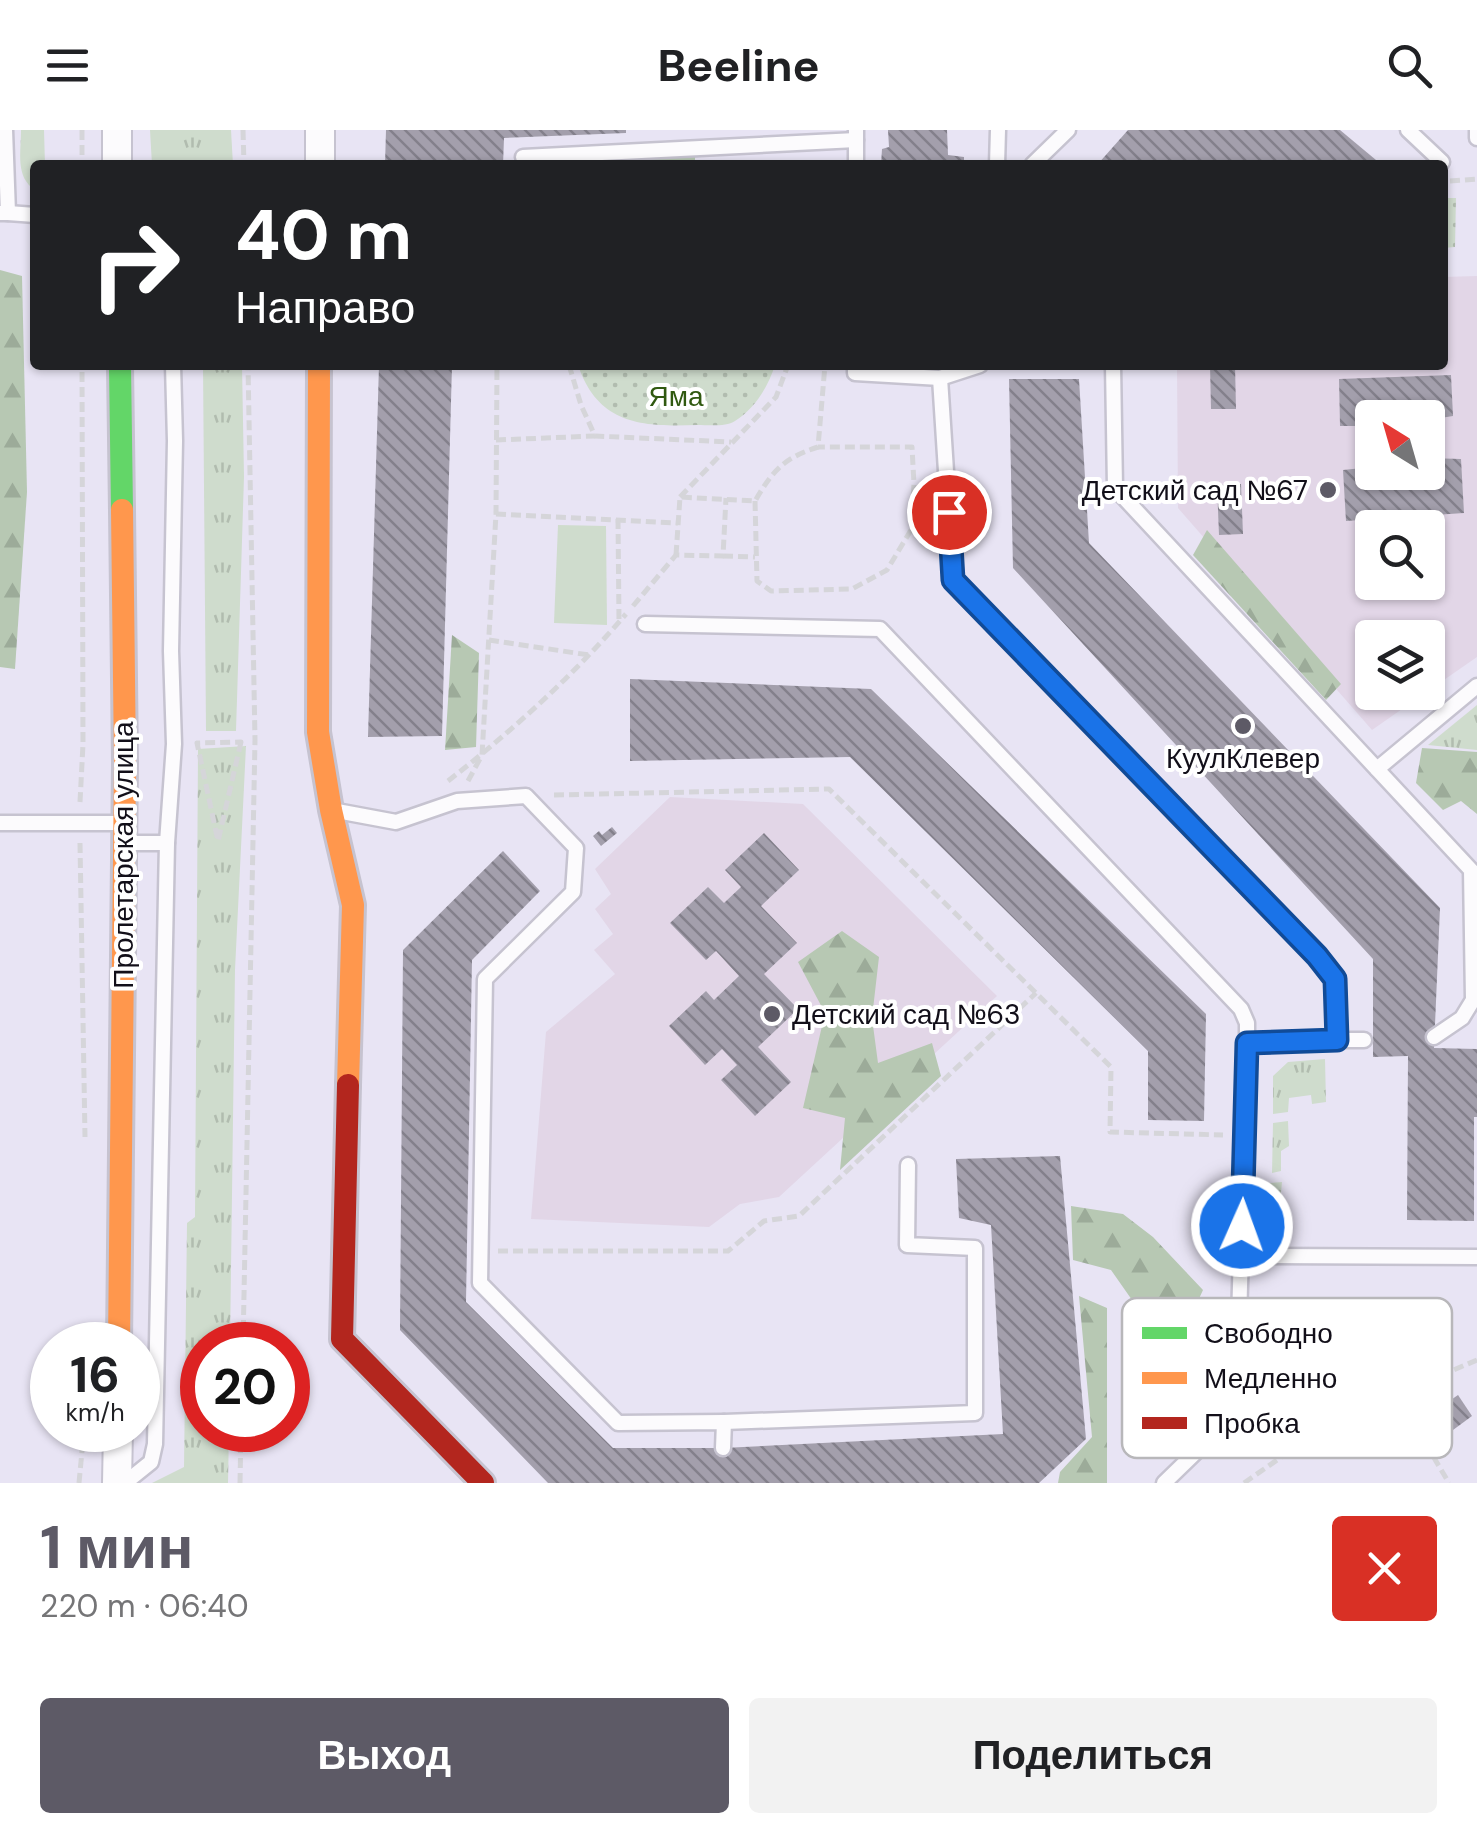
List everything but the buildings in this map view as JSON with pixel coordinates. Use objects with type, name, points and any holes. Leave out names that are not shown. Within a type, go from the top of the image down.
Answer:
[{"type":"street","points":[[117,130],[118,160]]},
{"type":"street","points":[[320,130],[320,160]]},
{"type":"street","name":"Пролетарская улица","points":[[119,1322],[124,833],[120,370]]},
{"type":"street","points":[[319,370],[318,732],[353,904],[342,1339],[483,1483]]},
{"type":"street","points":[[117,1483],[118,1452]]},
{"type":"lane","points":[[6,130],[4,214],[30,215]]},
{"type":"lane","points":[[997,160],[998,130]]},
{"type":"lane","points":[[1037,160],[1068,130]]},
{"type":"lane","points":[[1408,130],[1440,160]]},
{"type":"lane","points":[[1477,130],[1477,138]]},
{"type":"lane","points":[[523,157],[856,135]]},
{"type":"lane","points":[[125,1483],[150,1462],[155,1444],[167,843],[174,744],[173,370]]},
{"type":"lane","points":[[855,370],[855,374],[940,378],[965,370]]},
{"type":"lane","points":[[1112,370],[1116,488],[1470,870],[1475,1000],[1462,1018],[1434,1037]]},
{"type":"lane","points":[[940,378],[953,580],[1317,956],[1335,979],[1337,1040]]},
{"type":"lane","points":[[644,624],[880,629],[1241,1009],[1247,1023],[1247,1043],[1240,1298]]},
{"type":"lane","points":[[1377,768],[1477,686]]},
{"type":"lane","points":[[331,810],[396,822],[457,802],[526,796],[576,848],[573,892],[485,979],[480,1283],[618,1422],[976,1412],[975,1248],[907,1245],[908,1165]]},
{"type":"lane","points":[[0,823],[80,822],[167,843]]},
{"type":"lane","points":[[1247,1043],[1364,1040]]},
{"type":"lane","points":[[1241,1256],[1477,1257]]},
{"type":"lane","points":[[723,1448],[724,1422]]},
{"type":"lane","points":[[1164,1483],[1191,1458]]},
{"type":"path","points":[[82,130],[82,160]]},
{"type":"path","points":[[243,130],[244,160]]},
{"type":"path","points":[[1448,181],[1477,180]]},
{"type":"path","points":[[82,370],[80,822],[85,1151]]},
{"type":"path","points":[[243,1322],[254,740],[248,370]]},
{"type":"path","points":[[457,802],[482,754],[496,514],[497,370]]},
{"type":"path","points":[[570,370],[595,436]]},
{"type":"path","points":[[439,788],[591,655],[676,555],[680,497],[776,397],[786,370]]},
{"type":"path","points":[[818,447],[825,370]]},
{"type":"path","points":[[496,440],[595,436],[732,442]]},
{"type":"path","points":[[818,447],[912,447],[910,530],[886,570],[852,589],[771,591],[757,580],[756,501],[769,478],[794,455],[818,447]]},
{"type":"path","points":[[680,497],[756,501]]},
{"type":"path","points":[[724,556],[726,498]]},
{"type":"path","points":[[496,514],[678,522]]},
{"type":"path","points":[[618,520],[619,622]]},
{"type":"path","points":[[676,555],[756,557]]},
{"type":"path","points":[[488,640],[591,655]]},
{"type":"path","points":[[241,742],[237,758],[218,841],[196,743],[241,742]]},
{"type":"path","points":[[526,796],[828,789],[1111,1067],[1110,1132],[1244,1135]]},
{"type":"path","points":[[480,1251],[728,1251],[764,1220],[799,1216],[1036,993]]},
{"type":"path","points":[[1452,1370],[1477,1360]]},
{"type":"path","points":[[80,1483],[82,1452]]},
{"type":"path","points":[[240,1483],[241,1452]]},
{"type":"path","points":[[1244,1483],[1279,1458]]},
{"type":"path","points":[[1434,1458],[1449,1483]]},
{"type":"shaded area","name":"Детский сад №67","points":[[1477,276],[1477,657],[1445,679],[1445,620],[1355,620],[1355,710],[1401,710],[1372,730],[1178,508],[1177,370],[1448,370],[1448,277]]},
{"type":"shaded area","name":"Детский сад №63","points":[[670,797],[803,804],[997,996],[779,1197],[740,1204],[709,1227],[531,1219],[546,1032],[615,974],[594,950],[613,934],[595,909],[611,894],[595,869]]},
{"type":"green space","points":[[21,130],[44,130],[45,160],[30,160],[30,186],[24,178]]},
{"type":"green space","points":[[150,130],[231,130],[233,160],[152,160]]},
{"type":"green space","points":[[695,153],[695,160],[623,160]]},
{"type":"green space","points":[[1448,198],[1456,198],[1455,247],[1448,248]]},
{"type":"green space","points":[[0,270],[22,276],[27,492],[15,669],[0,667]]},
{"type":"green space","points":[[203,370],[242,370],[244,477],[236,731],[206,731]]},
{"type":"green space","name":"Яма","points":[[580,370],[773,370],[749,410],[722,425],[641,423],[610,411],[587,385]]},
{"type":"green space","points":[[558,525],[606,526],[607,625],[554,623]]},
{"type":"green space","points":[[1207,530],[1341,684],[1326,700],[1193,555]]},
{"type":"green space","points":[[452,635],[479,653],[476,747],[445,750]]},
{"type":"green space","points":[[1477,705],[1477,750],[1428,745]]},
{"type":"green space","points":[[246,746],[235,970],[230,1322],[186,1322],[187,1223],[195,1217],[198,749]]},
{"type":"green space","points":[[1422,748],[1477,752],[1477,814],[1461,801],[1443,810],[1416,783]]},
{"type":"green space","points":[[842,931],[879,957],[872,1018],[878,1063],[932,1043],[941,1076],[840,1170],[845,1118],[803,1108],[825,1013],[798,962]]},
{"type":"green space","points":[[1325,1059],[1326,1102],[1312,1104],[1311,1095],[1289,1098],[1288,1112],[1273,1114],[1273,1076],[1288,1062]]},
{"type":"green space","points":[[1288,1121],[1289,1146],[1281,1151],[1281,1171],[1272,1173],[1273,1123]]},
{"type":"green space","points":[[1282,1182],[1280,1203],[1288,1205],[1286,1237],[1270,1243],[1270,1183]]},
{"type":"green space","points":[[1071,1206],[1123,1214],[1153,1237],[1203,1290],[1199,1298],[1131,1298],[1111,1270],[1073,1260]]},
{"type":"green space","points":[[1079,1296],[1107,1308],[1107,1483],[1058,1483],[1060,1472],[1092,1437]]},
{"type":"green space","points":[[184,1452],[229,1452],[228,1483],[152,1483],[184,1467]]},
{"type":"traffic: fast","points":[[120,370],[122,510]]},
{"type":"traffic: slow","points":[[319,370],[318,732],[353,905],[348,1085]]},
{"type":"traffic: slow","points":[[119,1322],[125,763],[122,510]]},
{"type":"traffic: jam","points":[[348,1085],[342,1339],[483,1483]]},
{"type":"place","name":"Детский сад №67","points":[[1328,490]]},
{"type":"place","name":"КуулКлевер","points":[[1243,726]]},
{"type":"place","name":"Детский сад №63","points":[[772,1014]]},
{"type":"route","points":[[949,512],[953,580],[1335,979],[1337,1040],[1247,1043],[1242,1226]]}]
